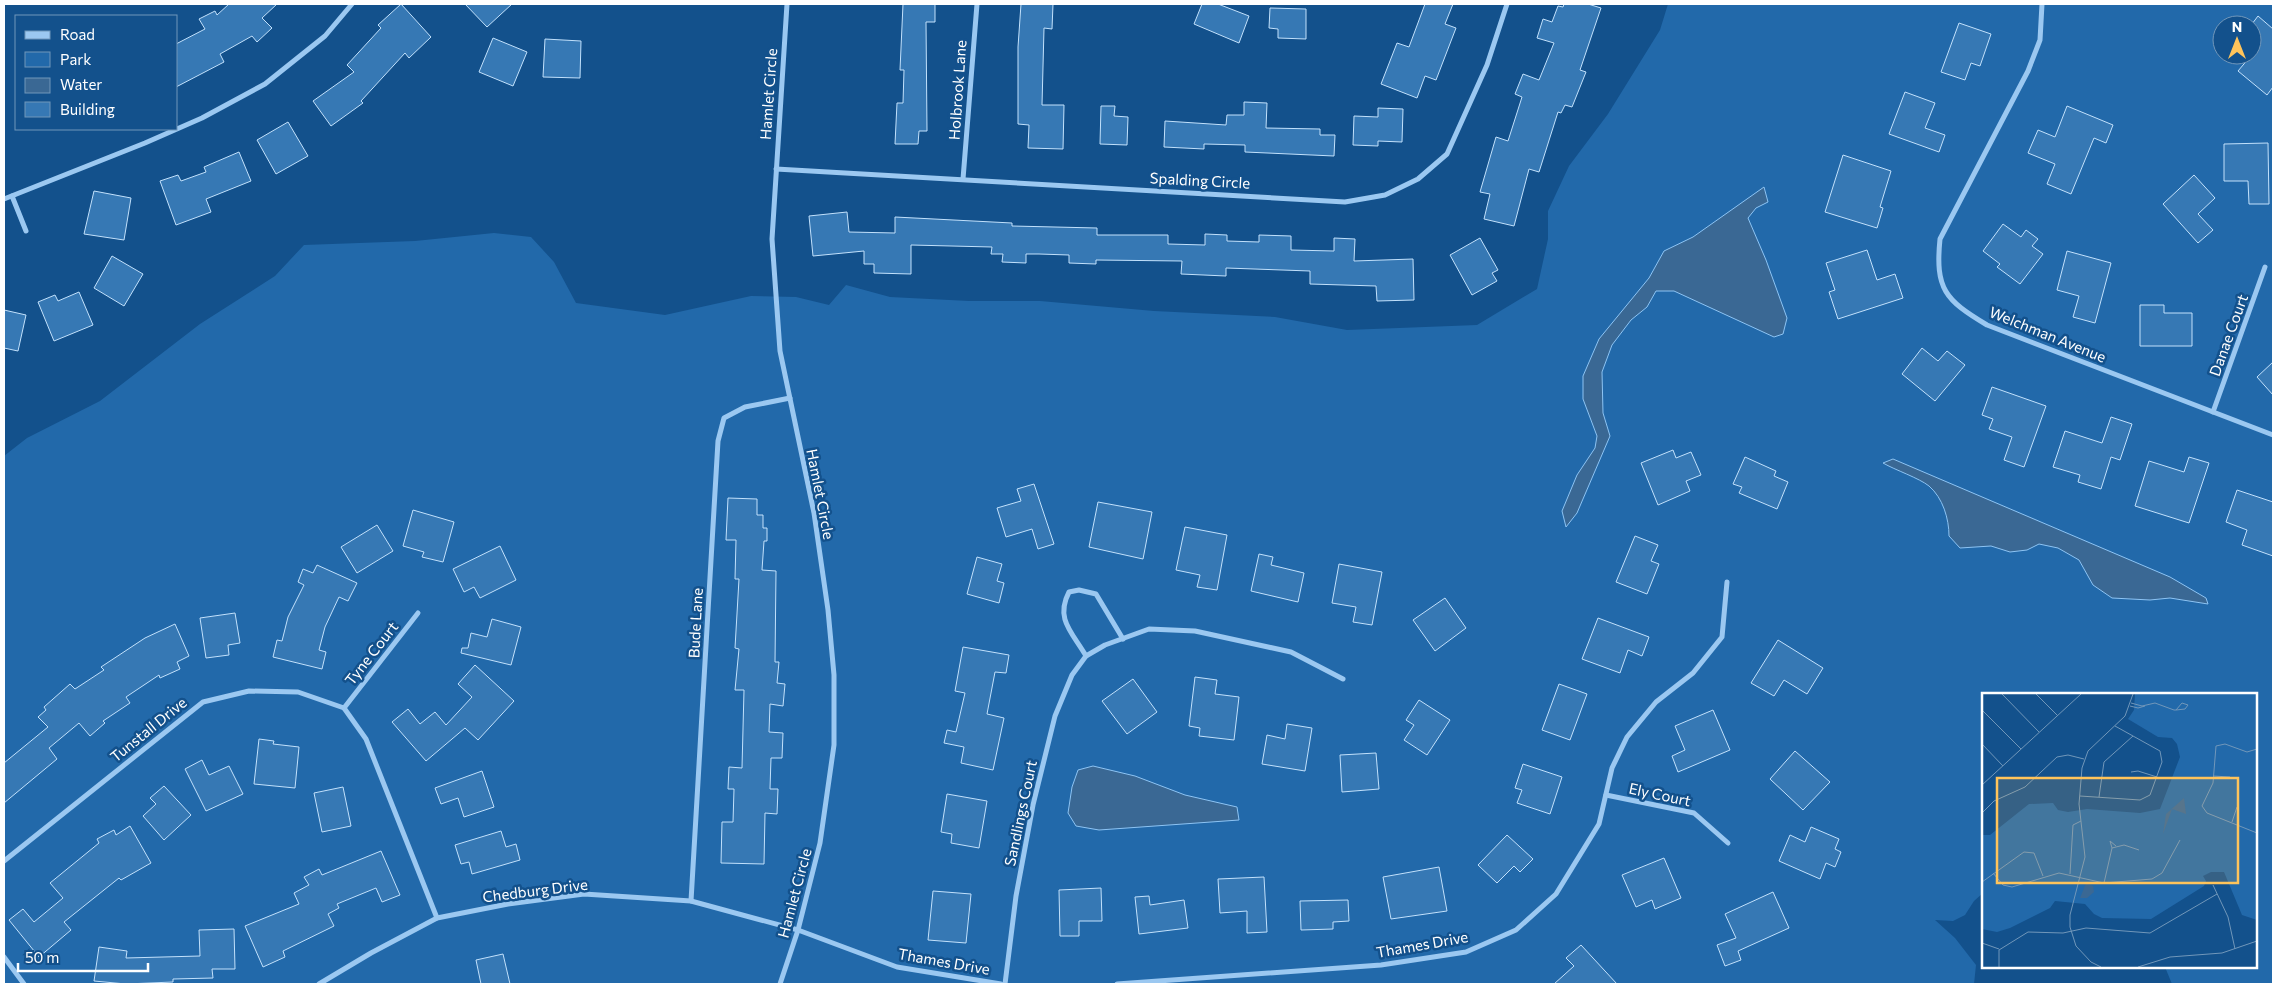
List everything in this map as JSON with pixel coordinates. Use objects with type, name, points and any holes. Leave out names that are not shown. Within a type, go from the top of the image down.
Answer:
[{"type":"street","points":[[178,129],[202,118],[265,84],[325,36],[352,4]]},
{"type":"street","name":"Hamlet Circle","points":[[780,984],[798,930],[820,843],[834,745],[834,675],[828,610],[814,513],[780,351],[772,239],[787,4]]},
{"type":"street","name":"Holbrook Lane","points":[[963,179],[977,4]]},
{"type":"street","name":"Spalding Circle","points":[[776,169],[1345,202],[1385,195],[1418,179],[1447,154],[1487,65],[1507,4]]},
{"type":"street","name":"Welchman Avenue","points":[[2042,4],[2040,40],[2028,71],[1940,239],[1937,264],[1943,288],[1958,308],[1987,325],[2273,435]]},
{"type":"street","points":[[4,199],[175,130]]},
{"type":"street","points":[[12,196],[26,231]]},
{"type":"street","name":"Danae Court","points":[[2213,412],[2265,267]]},
{"type":"street","name":"Bude Lane","points":[[691,900],[718,441],[724,418],[745,407],[790,398]]},
{"type":"street","name":"Thames Drive","points":[[1117,984],[1380,965],[1466,952],[1516,930],[1556,894],[1599,824],[1612,768],[1626,737],[1656,702],[1693,673],[1722,637],[1727,582]]},
{"type":"street","points":[[1086,656],[1063,616],[1063,604],[1069,592],[1080,590],[1096,594],[1123,639]]},
{"type":"street","name":"Tyne Court","points":[[344,708],[418,613]]},
{"type":"street","name":"Sandlings Court","points":[[1006,984],[1016,896],[1033,805],[1055,716],[1072,675],[1086,656],[1149,629],[1195,631],[1291,652],[1343,679]]},
{"type":"street","name":"Tunstall Drive","points":[[4,861],[203,702],[249,691],[298,692],[344,708]]},
{"type":"street","points":[[344,708],[366,739],[437,918]]},
{"type":"street","name":"Ely Court","points":[[1606,795],[1694,814],[1728,843]]},
{"type":"street","name":"Chedburg Drive","points":[[319,984],[371,953],[437,918],[508,904],[584,894],[691,900],[798,930]]},
{"type":"street","name":"Thames Drive","points":[[798,930],[897,967],[1001,984]]},
{"type":"street","points":[[4,957],[24,984]]},
{"type":"green space","points":[[1668,4],[2273,4],[2273,984],[2172,984],[2165,968],[2257,968],[2257,693],[1982,693],[1982,894],[1974,901],[1965,915],[1953,921],[1935,920],[1955,938],[1976,965],[1974,984],[4,984],[4,456],[27,438],[100,401],[200,324],[275,276],[304,245],[415,241],[494,233],[531,237],[554,262],[576,303],[665,315],[751,296],[796,297],[829,305],[846,285],[890,297],[969,301],[1040,301],[1154,311],[1275,317],[1347,330],[1477,325],[1537,289],[1548,239],[1548,211],[1569,166],[1608,114],[1660,30]]},
{"type":"water","points":[[1764,187],[1768,202],[1756,208],[1748,218],[1766,260],[1787,318],[1783,334],[1774,337],[1674,291],[1656,291],[1647,307],[1631,320],[1612,345],[1602,372],[1603,413],[1610,436],[1577,513],[1566,527],[1562,511],[1577,475],[1595,448],[1597,436],[1583,399],[1583,376],[1599,339],[1649,278],[1664,251],[1693,237]]},
{"type":"water","points":[[1893,459],[2170,577],[2206,598],[2208,604],[2170,598],[2150,600],[2112,598],[2093,585],[2079,560],[2058,548],[2039,544],[2027,550],[2010,552],[1991,546],[1960,548],[1949,536],[1948,523],[1938,496],[1929,486],[1919,480],[1883,463]]},
{"type":"water","points":[[1093,766],[1135,776],[1185,795],[1237,807],[1239,820],[1099,830],[1076,826],[1068,813],[1072,787],[1078,770]]},
{"type":"building","points":[[229,4],[277,4],[262,18],[272,28],[257,42],[252,36],[220,54],[224,62],[178,86],[178,43],[205,29],[199,19],[215,11],[217,15]]},
{"type":"building","points":[[401,4],[431,37],[409,58],[405,53],[361,101],[363,103],[331,126],[313,101],[354,72],[347,65],[381,28],[378,25]]},
{"type":"building","points":[[465,4],[512,4],[487,27]]},
{"type":"building","points":[[903,4],[935,4],[935,22],[926,22],[927,131],[919,131],[918,144],[895,144],[897,103],[903,103],[904,70],[900,70]]},
{"type":"building","points":[[1021,4],[1053,4],[1052,29],[1044,28],[1042,105],[1064,105],[1063,149],[1028,148],[1029,125],[1018,124],[1018,47]]},
{"type":"building","points":[[1202,4],[1218,4],[1249,16],[1239,43],[1194,24]]},
{"type":"building","points":[[1425,4],[1453,4],[1445,24],[1456,28],[1436,80],[1425,76],[1417,98],[1381,84],[1397,43],[1409,47]]},
{"type":"building","points":[[1564,4],[1588,4],[1601,8],[1580,70],[1586,72],[1572,107],[1565,105],[1561,113],[1558,112],[1539,172],[1529,169],[1514,226],[1484,219],[1490,194],[1480,192],[1496,137],[1508,141],[1522,97],[1515,94],[1523,74],[1539,80],[1554,43],[1537,38],[1543,19],[1552,22],[1558,6],[1563,7]]},
{"type":"building","points":[[1270,8],[1306,9],[1306,39],[1278,38],[1278,29],[1269,28]]},
{"type":"building","points":[[2262,19],[2273,29],[2273,87],[2267,95],[2238,71],[2243,65],[2262,65]]},
{"type":"building","points":[[1959,23],[1991,34],[1980,66],[1971,63],[1965,80],[1941,72]]},
{"type":"building","points":[[493,38],[527,52],[513,86],[479,72]]},
{"type":"building","points":[[545,39],[581,41],[580,78],[543,77]]},
{"type":"building","points":[[1905,92],[1935,103],[1925,128],[1945,135],[1939,152],[1889,134]]},
{"type":"building","points":[[1244,102],[1267,103],[1266,128],[1320,129],[1320,135],[1335,135],[1334,156],[1245,152],[1245,145],[1204,144],[1204,149],[1164,147],[1165,121],[1226,125],[1227,115],[1244,115]]},
{"type":"building","points":[[1101,106],[1115,106],[1114,116],[1128,117],[1127,145],[1100,144]]},
{"type":"building","points":[[2067,106],[2113,125],[2106,143],[2094,138],[2071,194],[2047,184],[2055,164],[2028,153],[2038,130],[2055,137]]},
{"type":"building","points":[[1378,108],[1403,109],[1402,142],[1378,141],[1378,146],[1353,145],[1354,116],[1378,117]]},
{"type":"building","points":[[288,122],[308,156],[276,174],[257,140]]},
{"type":"building","points":[[2268,143],[2269,204],[2249,204],[2248,181],[2224,181],[2224,144]]},
{"type":"building","points":[[239,152],[251,181],[206,199],[211,212],[176,225],[160,181],[178,175],[181,181],[206,172],[204,167]]},
{"type":"building","points":[[1843,155],[1891,171],[1880,207],[1883,208],[1877,228],[1825,212]]},
{"type":"building","points":[[2194,175],[2215,198],[2198,214],[2213,230],[2198,243],[2163,204]]},
{"type":"building","points":[[94,191],[131,198],[124,240],[84,234]]},
{"type":"building","points":[[847,212],[849,232],[895,233],[895,217],[1012,223],[1012,226],[1097,228],[1097,235],[1168,235],[1168,244],[1205,245],[1205,234],[1227,235],[1227,241],[1259,242],[1259,235],[1291,236],[1291,250],[1334,251],[1334,238],[1355,239],[1354,261],[1413,259],[1414,300],[1377,301],[1376,286],[1310,284],[1310,271],[1226,268],[1226,276],[1181,274],[1182,261],[1096,260],[1096,264],[1069,263],[1069,255],[1039,254],[1026,254],[1026,263],[1002,262],[1003,254],[991,254],[992,247],[911,245],[911,274],[874,273],[874,264],[864,264],[864,251],[813,256],[809,216]]},
{"type":"building","points":[[2003,224],[2021,237],[2026,230],[2038,239],[2032,246],[2043,254],[2020,284],[1997,267],[2000,264],[1983,251]]},
{"type":"building","points":[[1480,238],[1498,270],[1492,273],[1497,281],[1472,295],[1450,255]]},
{"type":"building","points":[[1867,250],[1877,280],[1895,274],[1903,298],[1838,319],[1829,292],[1835,290],[1826,263]]},
{"type":"building","points":[[2067,251],[2111,263],[2095,323],[2073,317],[2079,296],[2057,290]]},
{"type":"building","points":[[112,256],[143,274],[124,306],[94,288]]},
{"type":"building","points":[[79,292],[93,325],[54,341],[38,302],[55,295],[58,301]]},
{"type":"building","points":[[2140,305],[2164,305],[2164,313],[2192,313],[2192,346],[2140,346]]},
{"type":"building","points":[[4,310],[26,315],[18,351],[4,348]]},
{"type":"building","points":[[1922,348],[1938,361],[1947,351],[1965,365],[1935,401],[1902,374]]},
{"type":"building","points":[[2273,362],[2273,395],[2257,377]]},
{"type":"building","points":[[1992,387],[2046,406],[2024,467],[2004,460],[2012,437],[1989,429],[1993,419],[1982,415]]},
{"type":"building","points":[[2111,417],[2132,424],[2120,460],[2111,457],[2101,489],[2078,482],[2080,475],[2053,467],[2065,431],[2102,443]]},
{"type":"building","points":[[1673,450],[1676,458],[1691,452],[1701,475],[1686,481],[1690,491],[1658,505],[1641,463]]},
{"type":"building","points":[[1745,457],[1776,471],[1774,476],[1788,482],[1777,509],[1739,493],[1742,487],[1733,484]]},
{"type":"building","points":[[2189,457],[2209,463],[2189,523],[2135,506],[2149,461],[2184,472]]},
{"type":"building","points":[[1034,484],[1054,544],[1038,549],[1032,529],[1006,537],[997,508],[1021,501],[1017,489]]},
{"type":"building","points":[[2237,490],[2273,502],[2273,556],[2242,545],[2247,530],[2226,522]]},
{"type":"building","points":[[728,498],[757,499],[757,515],[763,515],[763,528],[767,528],[767,541],[764,541],[762,570],[776,571],[775,662],[779,662],[777,683],[785,684],[783,706],[770,704],[769,732],[783,733],[782,758],[771,758],[770,789],[778,789],[777,814],[765,813],[764,864],[721,863],[722,822],[733,822],[734,789],[728,789],[729,767],[742,768],[744,690],[735,690],[739,649],[735,648],[739,579],[735,579],[736,540],[726,540]]},
{"type":"building","points":[[1098,502],[1152,512],[1143,559],[1089,547]]},
{"type":"building","points":[[413,510],[454,522],[443,562],[422,557],[424,552],[403,546]]},
{"type":"building","points":[[377,525],[393,551],[357,573],[341,547]]},
{"type":"building","points":[[1185,527],[1227,535],[1217,590],[1197,587],[1200,575],[1176,570]]},
{"type":"building","points":[[1635,536],[1658,545],[1651,561],[1659,564],[1647,594],[1616,582]]},
{"type":"building","points":[[500,546],[516,580],[480,598],[474,587],[464,592],[453,569]]},
{"type":"building","points":[[1259,554],[1273,557],[1271,565],[1304,573],[1298,602],[1251,591]]},
{"type":"building","points":[[977,557],[1002,564],[997,581],[1004,583],[999,603],[967,594]]},
{"type":"building","points":[[1339,564],[1382,572],[1372,625],[1353,622],[1356,607],[1332,603]]},
{"type":"building","points":[[317,565],[357,583],[348,601],[339,597],[325,627],[319,650],[326,652],[322,669],[273,657],[277,640],[282,641],[288,617],[304,585],[298,582],[303,569],[313,573]]},
{"type":"building","points":[[1445,598],[1466,628],[1435,651],[1413,620]]},
{"type":"building","points":[[235,613],[240,643],[228,645],[229,655],[206,658],[200,618]]},
{"type":"building","points":[[1598,618],[1649,637],[1642,656],[1628,650],[1620,673],[1582,659]]},
{"type":"building","points":[[492,619],[521,627],[511,665],[461,653],[462,648],[468,648],[471,633],[487,637]]},
{"type":"building","points":[[175,624],[189,656],[177,662],[180,669],[160,678],[159,675],[126,697],[130,703],[103,721],[105,723],[90,736],[79,723],[49,748],[57,759],[4,803],[4,763],[48,727],[38,717],[46,710],[44,707],[70,684],[75,689],[104,670],[101,667],[145,638]]},
{"type":"building","points":[[1778,640],[1823,668],[1807,694],[1784,680],[1774,696],[1751,683]]},
{"type":"building","points":[[963,647],[1009,655],[1006,673],[995,672],[987,714],[1004,718],[993,770],[961,763],[964,747],[944,743],[947,730],[956,732],[965,693],[955,691]]},
{"type":"building","points":[[475,665],[514,701],[478,740],[465,728],[426,761],[392,722],[408,709],[420,724],[435,712],[446,725],[472,697],[458,684]]},
{"type":"building","points":[[1195,677],[1217,680],[1215,694],[1239,697],[1234,740],[1199,736],[1200,728],[1189,726]]},
{"type":"building","points":[[1133,679],[1157,712],[1127,734],[1102,701]]},
{"type":"building","points":[[1559,684],[1587,694],[1570,740],[1542,730]]},
{"type":"building","points":[[1419,700],[1450,720],[1427,755],[1404,740],[1414,725],[1406,720]]},
{"type":"building","points":[[1713,710],[1730,750],[1678,772],[1672,756],[1685,750],[1675,726]]},
{"type":"building","points":[[1287,724],[1312,728],[1305,771],[1262,764],[1267,735],[1285,739]]},
{"type":"building","points":[[259,739],[274,741],[273,744],[299,747],[295,788],[254,784]]},
{"type":"building","points":[[1795,751],[1830,782],[1803,810],[1770,779]]},
{"type":"building","points":[[1376,753],[1379,789],[1342,792],[1340,755]]},
{"type":"building","points":[[202,760],[209,775],[229,766],[243,794],[206,811],[185,769]]},
{"type":"building","points":[[1523,764],[1562,777],[1550,814],[1517,803],[1522,790],[1515,788]]},
{"type":"building","points":[[482,771],[494,807],[464,817],[458,798],[441,804],[435,788]]},
{"type":"building","points":[[164,786],[191,815],[164,840],[143,816],[156,804],[150,798]]},
{"type":"building","points":[[343,787],[351,826],[322,832],[314,793]]},
{"type":"building","points":[[947,794],[987,801],[979,848],[951,843],[952,834],[941,832]]},
{"type":"building","points":[[130,826],[151,863],[121,880],[119,878],[64,922],[71,930],[39,957],[9,920],[23,909],[34,922],[63,898],[50,883],[99,843],[97,839],[114,830],[116,835]]},
{"type":"building","points":[[1811,827],[1839,839],[1835,849],[1841,852],[1835,867],[1826,863],[1820,879],[1779,861],[1790,835],[1805,842]]},
{"type":"building","points":[[501,831],[506,847],[516,844],[520,860],[472,874],[469,862],[461,864],[455,845]]},
{"type":"building","points":[[1507,835],[1533,859],[1520,872],[1514,866],[1497,883],[1478,865]]},
{"type":"building","points":[[381,851],[400,895],[382,902],[376,888],[337,904],[339,908],[328,914],[334,926],[283,951],[285,957],[263,967],[245,926],[299,904],[294,893],[309,885],[304,877],[319,869],[322,875]]},
{"type":"building","points":[[1664,858],[1681,898],[1655,909],[1652,900],[1636,907],[1622,875]]},
{"type":"building","points":[[1439,867],[1447,911],[1391,919],[1383,877]]},
{"type":"building","points":[[1264,877],[1267,932],[1247,933],[1247,911],[1220,913],[1218,879]]},
{"type":"building","points":[[1101,888],[1102,921],[1079,921],[1079,936],[1060,936],[1059,890]]},
{"type":"building","points":[[933,891],[971,894],[966,943],[928,940]]},
{"type":"building","points":[[1773,892],[1789,928],[1738,951],[1741,960],[1725,966],[1717,945],[1736,938],[1725,914]]},
{"type":"building","points":[[1149,896],[1150,905],[1184,900],[1188,928],[1139,934],[1135,897]]},
{"type":"building","points":[[1348,900],[1349,921],[1333,922],[1333,929],[1301,930],[1300,901]]},
{"type":"building","points":[[234,929],[235,969],[212,969],[213,978],[173,979],[173,982],[126,984],[94,981],[99,947],[127,951],[126,958],[200,956],[199,930]]},
{"type":"building","points":[[1581,945],[1617,984],[1554,984],[1574,966],[1566,958]]},
{"type":"building","points":[[503,954],[510,984],[481,984],[476,960]]}]
